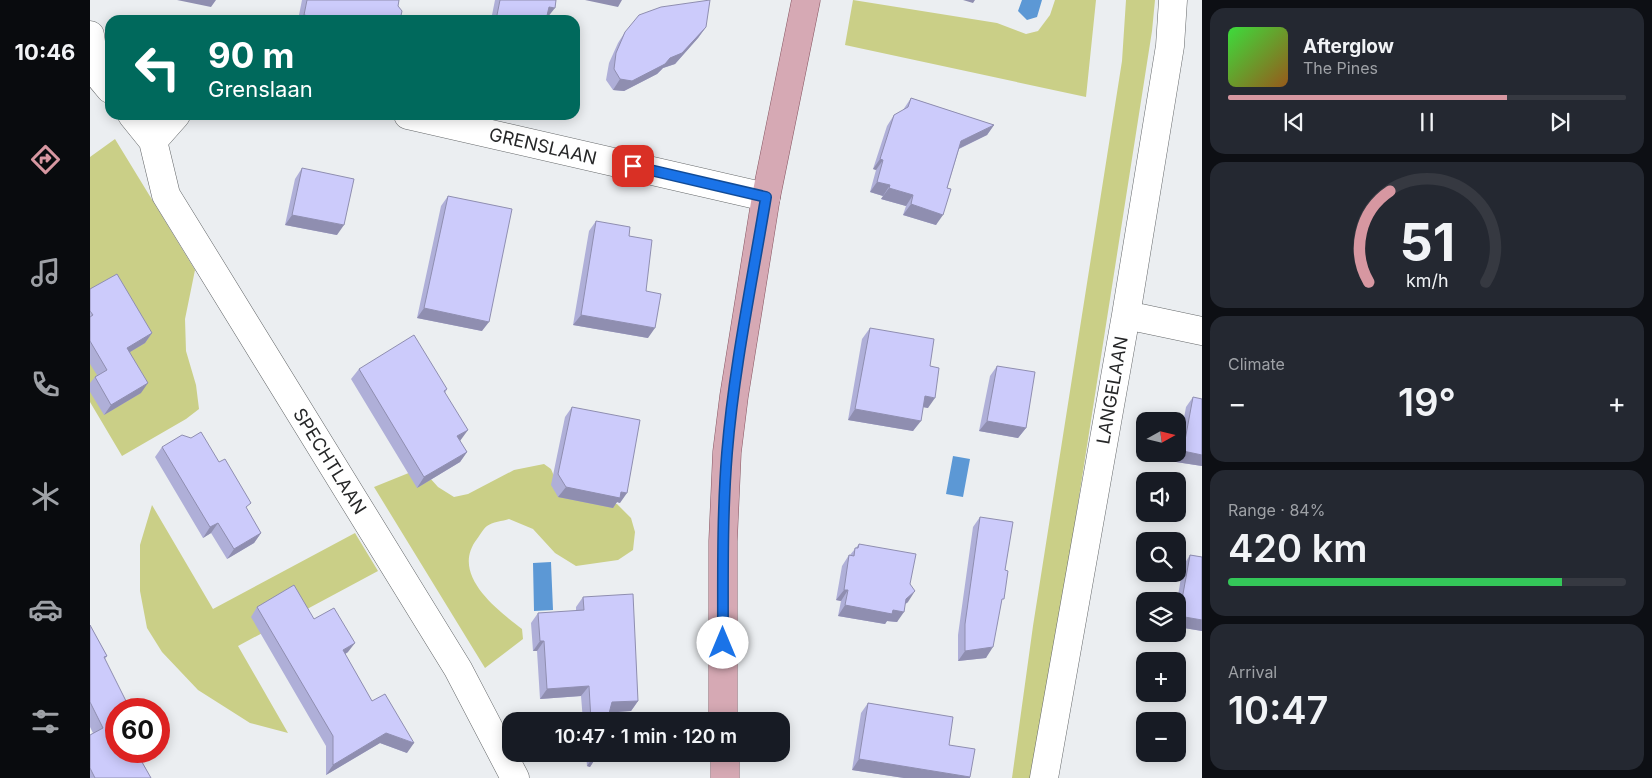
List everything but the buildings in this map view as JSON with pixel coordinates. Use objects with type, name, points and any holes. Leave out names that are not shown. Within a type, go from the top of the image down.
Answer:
[{"type":"main road","points":[[723,712],[722,541],[727,452],[734,396],[766,197],[806,0]]},
{"type":"main road","points":[[725,762],[726,778]]},
{"type":"street","name":"LANGELAAN","points":[[1044,778],[1126,315],[1170,46],[1173,0]]},
{"type":"street","points":[[105,40],[90,35],[95,71],[105,82]]},
{"type":"street","name":"SPECHTLAAN","points":[[136,120],[154,141],[166,195],[458,669],[515,778]]},
{"type":"street","points":[[154,141],[172,120]]},
{"type":"street","name":"GRENSLAAN","points":[[430,120],[766,197]]},
{"type":"street","points":[[1126,315],[1202,331]]},
{"type":"green space","points":[[853,0],[997,23],[1026,34],[1038,31],[1050,15],[1055,0],[1096,0],[1086,97],[845,45]]},
{"type":"green space","points":[[1126,0],[1155,0],[1152,31],[1035,778],[1012,778],[1033,626],[1122,61]]},
{"type":"green space","points":[[115,139],[195,270],[185,319],[186,351],[196,385],[199,409],[186,419],[122,456],[90,402],[90,157]]},
{"type":"green space","points":[[544,464],[551,469],[557,483],[574,497],[617,504],[631,518],[635,532],[633,550],[618,560],[576,566],[555,553],[533,529],[509,519],[487,526],[470,552],[469,565],[473,578],[489,601],[522,629],[523,639],[485,668],[374,487],[421,468],[438,487],[454,497],[468,494],[514,470]]},
{"type":"green space","points":[[152,505],[213,609],[355,533],[378,571],[238,646],[288,733],[250,723],[198,690],[162,652],[147,628],[140,591],[140,545]]},
{"type":"water","points":[[1022,0],[1042,0],[1037,17],[1027,20],[1018,11]]},
{"type":"water","points":[[953,456],[970,459],[963,497],[946,494]]},
{"type":"water","points":[[551,562],[553,610],[534,611],[533,563]]},
{"type":"route","points":[[633,166],[766,197],[734,396],[727,452],[722,541],[723,643]]}]
